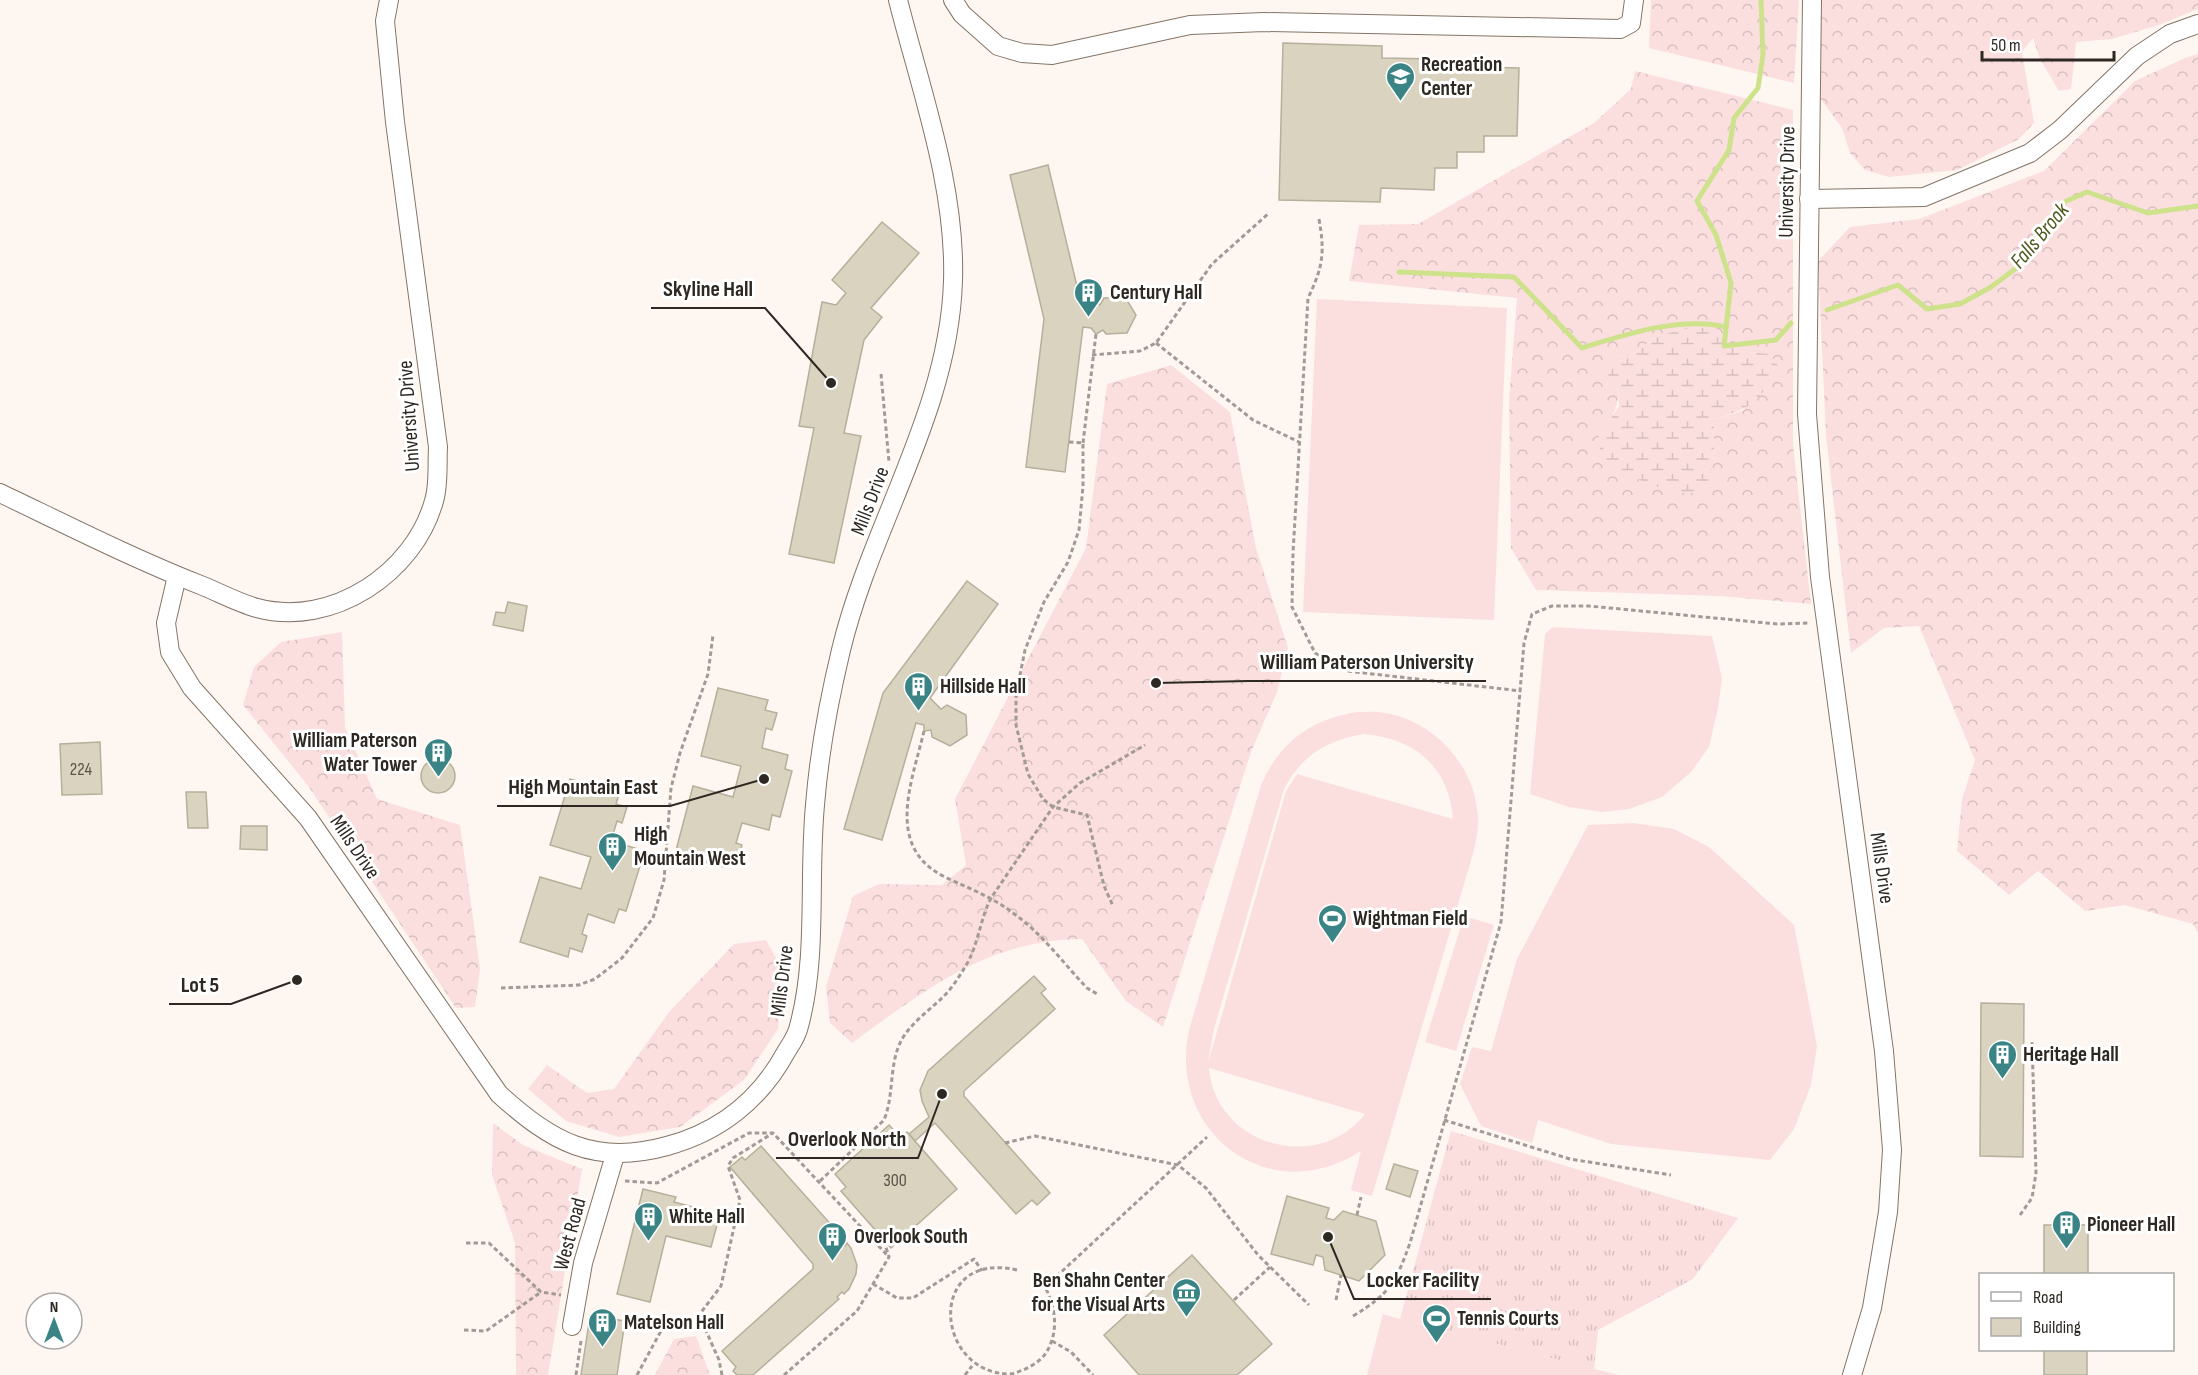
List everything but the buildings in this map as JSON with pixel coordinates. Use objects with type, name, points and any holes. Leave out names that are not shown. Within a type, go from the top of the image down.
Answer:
[{"type":"street","name":"University Drive","points":[[0,493],[177,576],[258,608],[302,611],[342,602],[387,576],[422,533],[435,500],[438,447],[395,122],[385,21],[389,0]]},
{"type":"street","name":"Mills Drive","points":[[177,576],[166,623],[170,652],[192,688],[308,818],[499,1094],[530,1123],[567,1142],[607,1155],[645,1152],[690,1140],[725,1122],[762,1090],[798,1031],[807,991],[815,804],[841,647],[937,386],[946,338],[953,280],[942,169],[898,0]]},
{"type":"street","points":[[953,0],[962,14],[998,46],[1022,53],[1052,55],[1190,25],[1264,22],[1620,29],[1630,23],[1634,0]]},
{"type":"street","name":"University Drive","points":[[1806,365],[1812,0]]},
{"type":"street","points":[[1809,199],[1924,197],[2030,153],[2060,130],[2137,56],[2170,34],[2198,24]]},
{"type":"street","name":"Mills Drive","points":[[1806,365],[1806,414],[1826,622],[1884,1051],[1892,1150],[1888,1212],[1872,1308],[1852,1375]]},
{"type":"street","name":"West Road","points":[[572,1326],[583,1263],[615,1155]]},
{"type":"path","points":[[1092,355],[1140,351],[1156,343],[1212,264],[1269,213]]},
{"type":"path","points":[[1319,219],[1323,244],[1322,270],[1308,298],[1292,607],[1315,653],[1347,671],[1521,691]]},
{"type":"path","points":[[1096,334],[1083,443],[1083,486],[1079,530],[1068,562],[1044,602],[1029,640],[1016,694],[1016,725],[1028,774],[1043,799],[1053,807],[1087,815],[1104,886],[1113,906]]},
{"type":"path","points":[[1156,343],[1252,420],[1300,443]]},
{"type":"path","points":[[881,374],[890,470]]},
{"type":"path","points":[[1069,442],[1083,443]]},
{"type":"path","points":[[1353,1316],[1375,1303],[1396,1280],[1501,922],[1524,642],[1532,614],[1552,606],[1589,606],[1777,624],[1826,622]]},
{"type":"path","points":[[501,988],[579,985],[595,979],[622,958],[653,918],[664,880],[671,788],[680,753],[697,711],[708,674],[713,635]]},
{"type":"path","points":[[924,731],[905,820],[912,845],[924,863],[991,898],[1019,917],[1087,988],[1099,995]]},
{"type":"path","points":[[820,1181],[884,1120],[889,1108],[900,1044],[911,1027],[946,994],[967,964],[983,912],[1053,807],[1080,783],[1145,745]]},
{"type":"path","points":[[2020,1215],[2032,1198],[2036,1173],[2032,1041]]},
{"type":"path","points":[[1444,1120],[1569,1159],[1671,1175]]},
{"type":"path","points":[[608,1178],[657,1183],[749,1133],[773,1133],[889,1257]]},
{"type":"path","points":[[637,1375],[662,1329],[696,1318],[722,1286],[740,1200],[728,1166],[733,1158],[773,1133]]},
{"type":"path","points":[[1005,1143],[1035,1136],[1178,1165],[1206,1188],[1258,1255],[1309,1305]]},
{"type":"path","points":[[1017,1270],[996,1268],[982,1271],[960,1287],[953,1301],[949,1318],[951,1336],[957,1351],[972,1366],[996,1375],[1018,1374],[1045,1355],[1053,1341],[1055,1324],[1053,1307],[1045,1287],[1207,1137]]},
{"type":"path","points":[[1357,1215],[1361,1197]]},
{"type":"path","points":[[784,1375],[857,1311],[889,1257],[884,1241]]},
{"type":"path","points":[[466,1243],[489,1243],[541,1292],[564,1296]]},
{"type":"path","points":[[873,1284],[897,1298],[913,1298],[974,1260],[982,1271]]},
{"type":"path","points":[[1234,1300],[1270,1267]]},
{"type":"path","points":[[1336,1300],[1341,1275]]},
{"type":"path","points":[[464,1330],[486,1331],[541,1292]]},
{"type":"path","points":[[699,1315],[719,1360],[722,1375]]},
{"type":"path","points":[[572,1326],[579,1333],[581,1340],[576,1375]]},
{"type":"path","points":[[1053,1341],[1071,1352],[1093,1375]]},
{"type":"path","points":[[965,1375],[972,1366]]},
{"type":"green space","points":[[1651,0],[1799,0],[1794,83],[1649,48]]},
{"type":"green space","points":[[1819,0],[2198,0],[2198,9],[2159,25],[2112,39],[2076,42],[2071,89],[2059,91],[2040,59],[2033,38],[2022,52],[2034,123],[2019,139],[1957,170],[1889,177],[1865,170],[1850,153],[1842,128],[1820,98]]},
{"type":"green space","points":[[2198,54],[2198,933],[2193,924],[2125,905],[2085,911],[2038,871],[2009,895],[1957,851],[1962,799],[1975,760],[1919,626],[1884,628],[1851,653],[1826,436],[1818,261],[1850,227],[1919,219],[2044,171],[2135,81]]},
{"type":"green space","points":[[1635,71],[1793,110],[1793,445],[1811,604],[1719,596],[1536,590],[1511,548],[1509,400],[1517,298],[1349,281],[1359,225],[1418,224],[1594,123],[1631,89]],"holes":[[[1716,328],[1737,351],[1769,354],[1744,410],[1714,420],[1713,466],[1599,438],[1618,400],[1611,357],[1632,355],[1658,336]]]},
{"type":"green space","points":[[1317,299],[1507,308],[1494,620],[1303,612]]},
{"type":"green space","points":[[1689,328],[1716,328],[1737,351],[1770,354],[1778,366],[1760,396],[1753,402],[1738,411],[1714,420],[1713,461],[1710,477],[1707,484],[1699,491],[1687,493],[1657,487],[1602,462],[1598,438],[1619,406],[1618,388],[1603,368],[1605,361],[1611,357],[1632,355],[1658,336]]},
{"type":"green space","points":[[1171,365],[1230,412],[1256,548],[1288,648],[1277,692],[1251,752],[1163,1027],[1126,1001],[1082,939],[1016,948],[987,958],[932,987],[852,1043],[830,1023],[826,987],[853,896],[879,884],[942,885],[966,865],[955,799],[1086,548],[1107,384]]},
{"type":"green space","points":[[1553,627],[1712,636],[1722,678],[1709,747],[1691,772],[1662,797],[1629,809],[1602,812],[1569,807],[1530,794],[1545,634]]},
{"type":"green space","points":[[342,632],[345,727],[377,799],[460,825],[480,969],[475,1007],[456,1008],[309,787],[243,705],[254,667],[281,642]]},
{"type":"green space","name":"Wightman Field","points":[[1357,712],[1385,713],[1403,718],[1436,736],[1450,749],[1470,781],[1478,818],[1474,850],[1372,1196],[1351,1190],[1361,1151],[1327,1167],[1293,1172],[1261,1166],[1233,1152],[1210,1130],[1194,1101],[1186,1067],[1189,1030],[1261,785],[1278,756],[1299,735],[1325,720]],"holes":[[[1363,734],[1398,742],[1426,758],[1444,784],[1450,800],[1453,819],[1297,774],[1286,791],[1208,1063],[1214,1029],[1284,789],[1299,767],[1316,751],[1338,741]],[[1209,1068],[1365,1114],[1345,1133],[1321,1143],[1296,1147],[1271,1143],[1248,1132],[1229,1116],[1215,1095]]]},
{"type":"green space","points":[[1633,823],[1674,829],[1709,847],[1794,925],[1817,1046],[1811,1085],[1794,1129],[1770,1160],[1611,1144],[1538,1120],[1532,1143],[1481,1126],[1460,1084],[1472,1047],[1491,1051],[1517,959],[1588,825]]},
{"type":"green space","points":[[1464,916],[1494,925],[1456,1051],[1425,1042]]},
{"type":"green space","points":[[766,940],[783,971],[778,1029],[744,1080],[680,1127],[619,1137],[566,1121],[528,1089],[547,1065],[587,1093],[614,1089],[669,1012],[734,944]]},
{"type":"green space","points":[[493,1123],[523,1145],[582,1169],[548,1375],[516,1375],[515,1243],[492,1175]]},
{"type":"green space","points":[[1451,1131],[1738,1218],[1693,1279],[1598,1330],[1594,1369],[1400,1319]]},
{"type":"green space","name":"Tennis Courts","points":[[1383,1314],[1400,1319],[1618,1375],[1367,1375]]},
{"type":"green space","points":[[696,1336],[710,1375],[655,1375],[674,1339]]},
{"type":"waterway","name":"Falls Brook","points":[[1761,0],[1763,55],[1758,88],[1734,118],[1729,150],[1697,201],[1716,235],[1731,283],[1724,346],[1776,340],[1791,323]]},
{"type":"waterway","name":"Falls Brook","points":[[1827,310],[1898,285],[1927,309],[1960,304],[1991,287],[2019,266],[2041,229],[2062,203],[2087,192],[2148,213],[2198,206]]},
{"type":"waterway","points":[[1399,272],[1514,277],[1582,348],[1635,332],[1672,325],[1709,324],[1726,327]]},
{"type":"place","name":"Recreation Center","points":[[1400,102]]},
{"type":"place","name":"Century Hall","points":[[1089,318]]},
{"type":"place","name":"Skyline Hall","points":[[831,383]]},
{"type":"place","name":"William Paterson University","points":[[1156,683]]},
{"type":"place","name":"Hillside Hall","points":[[919,712]]},
{"type":"place","name":"William Paterson Water Tower","points":[[438,778]]},
{"type":"place","name":"High Mountain East","points":[[764,779]]},
{"type":"place","name":"High Mountain West","points":[[613,872]]},
{"type":"place","name":"Wightman Field","points":[[1332,944]]},
{"type":"place","name":"Lot 5","points":[[297,980]]},
{"type":"place","name":"Heritage Hall","points":[[2002,1080]]},
{"type":"place","name":"Overlook North","points":[[942,1094]]},
{"type":"place","name":"Locker Facility","points":[[1328,1237]]},
{"type":"place","name":"White Hall","points":[[648,1242]]},
{"type":"place","name":"Pioneer Hall","points":[[2066,1250]]},
{"type":"place","name":"Overlook South","points":[[833,1262]]},
{"type":"place","name":"Ben Shahn Center for the Visual Arts","points":[[1186,1318]]},
{"type":"place","name":"Tennis Courts","points":[[1436,1344]]},
{"type":"place","name":"Matelson Hall","points":[[603,1348]]}]
